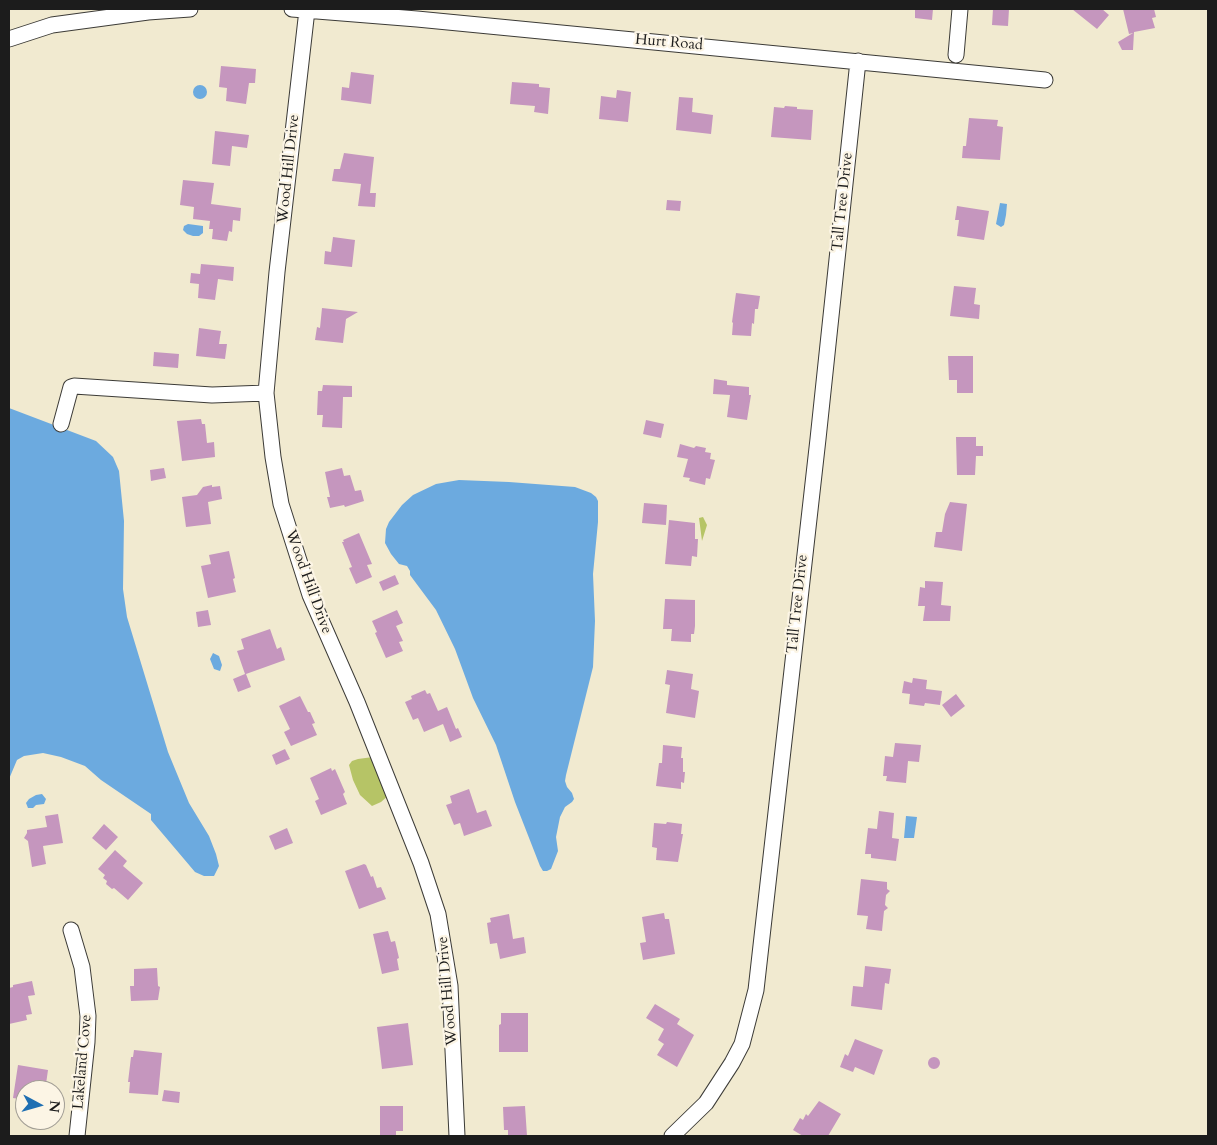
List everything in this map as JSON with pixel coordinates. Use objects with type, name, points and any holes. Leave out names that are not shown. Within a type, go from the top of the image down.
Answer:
[{"type":"street","points":[[9,39],[52,25],[148,12],[190,9]]},
{"type":"street","name":"Hurt Road","points":[[300,9],[1045,80]]},
{"type":"street","name":"Wood Hill Drive","points":[[300,9],[266,393],[271,445],[280,497],[310,595],[356,702],[421,863],[440,921],[450,986],[457,1136]]},
{"type":"street","points":[[956,55],[960,9]]},
{"type":"street","name":"Tall Tree Drive","points":[[678,1131],[706,1103],[717,1088],[742,1044],[756,990],[858,61]]},
{"type":"street","points":[[61,424],[71,387],[74,386],[212,395],[266,393]]},
{"type":"street","name":"Lakeland Cove","points":[[71,930],[82,967],[88,1016],[87,1042],[76,1136]]},
{"type":"green space","points":[[703,517],[707,525],[702,541],[699,518]]},
{"type":"green space","points":[[373,757],[389,795],[381,802],[372,806],[360,795],[349,765],[352,761],[358,759]]},
{"type":"water","points":[[200,85],[205,87],[207,92],[205,97],[200,99],[195,97],[193,92],[195,87]]},
{"type":"water","points":[[1000,203],[1007,204],[1004,225],[1001,227],[996,224]]},
{"type":"water","points":[[188,224],[203,226],[203,233],[199,236],[187,234],[183,230],[184,226]]},
{"type":"water","points":[[9,408],[96,441],[113,457],[119,471],[124,521],[123,589],[127,617],[168,752],[189,803],[209,836],[216,854],[219,866],[214,876],[204,876],[195,872],[151,820],[151,814],[101,780],[85,766],[61,757],[43,753],[24,756],[17,760],[9,779]]},
{"type":"water","points":[[459,480],[575,487],[591,493],[598,501],[593,574],[595,621],[593,667],[565,781],[574,799],[565,807],[560,817],[556,837],[558,851],[551,869],[547,871],[543,871],[540,866],[515,802],[496,745],[473,698],[455,649],[436,610],[410,575],[407,566],[399,564],[385,543],[386,529],[389,522],[402,505],[413,495],[436,484]]},
{"type":"water","points":[[213,653],[219,656],[222,665],[220,671],[214,669],[210,659]]},
{"type":"water","points":[[42,794],[46,799],[44,804],[28,808],[26,803],[29,799]]},
{"type":"water","points":[[906,816],[917,817],[914,838],[904,838]]},
{"type":"building","points":[[915,9],[933,9],[932,20],[915,18]]},
{"type":"building","points":[[993,9],[1009,9],[1008,26],[992,25]]},
{"type":"building","points":[[1072,9],[1102,9],[1109,15],[1097,29]]},
{"type":"building","points":[[1123,9],[1154,9],[1156,17],[1152,18],[1155,28],[1134,32],[1133,50],[1122,50],[1118,42],[1133,33],[1129,34]]},
{"type":"building","points":[[221,66],[256,69],[255,83],[249,83],[246,104],[226,101],[227,88],[219,87]]},
{"type":"building","points":[[351,72],[374,75],[371,104],[341,100],[342,87],[349,88]]},
{"type":"building","points":[[512,82],[539,84],[539,87],[550,88],[548,114],[534,112],[535,106],[510,104]]},
{"type":"building","points":[[617,90],[631,92],[628,122],[599,119],[601,96],[616,98]]},
{"type":"building","points":[[679,97],[693,98],[692,112],[713,115],[711,134],[676,130]]},
{"type":"building","points":[[785,106],[813,110],[811,140],[771,137],[774,107],[784,108]]},
{"type":"building","points":[[969,118],[998,120],[997,126],[1003,127],[1000,160],[962,158],[963,146],[966,146]]},
{"type":"building","points":[[215,131],[249,135],[247,148],[232,146],[230,166],[212,164]]},
{"type":"building","points":[[344,153],[374,157],[370,193],[376,193],[375,207],[358,206],[361,184],[332,181],[334,169],[340,169]]},
{"type":"building","points":[[183,180],[214,183],[211,204],[241,208],[240,221],[233,220],[232,232],[229,231],[227,241],[212,239],[213,229],[209,229],[210,221],[193,219],[194,207],[180,205]]},
{"type":"building","points":[[667,200],[681,201],[680,211],[666,210]]},
{"type":"building","points":[[957,206],[989,211],[984,240],[957,236],[959,220],[955,220]]},
{"type":"building","points":[[333,237],[355,240],[352,267],[324,264],[325,251],[331,252]]},
{"type":"building","points":[[201,264],[234,267],[233,281],[218,279],[215,300],[198,298],[199,284],[190,283],[191,273],[200,274]]},
{"type":"building","points":[[954,286],[976,288],[974,304],[980,305],[979,319],[950,316]]},
{"type":"building","points":[[736,293],[760,296],[758,309],[755,309],[751,336],[732,335]]},
{"type":"building","points":[[322,308],[358,312],[346,319],[343,343],[315,340],[317,327],[320,328]]},
{"type":"building","points":[[199,328],[221,331],[219,344],[227,344],[225,359],[196,356]]},
{"type":"building","points":[[154,352],[179,354],[178,368],[153,366]]},
{"type":"building","points":[[948,356],[973,356],[973,393],[957,393],[957,380],[949,380]]},
{"type":"building","points":[[714,379],[727,381],[727,385],[749,387],[749,395],[751,395],[747,420],[727,417],[730,395],[713,394]]},
{"type":"building","points":[[323,385],[352,386],[352,397],[343,397],[342,428],[322,427],[323,415],[317,415],[318,391],[322,391]]},
{"type":"building","points":[[201,419],[202,424],[205,424],[207,443],[214,442],[215,457],[182,461],[177,421]]},
{"type":"building","points":[[646,420],[664,424],[661,438],[643,434]]},
{"type":"building","points":[[956,437],[976,437],[976,446],[983,446],[983,456],[976,456],[975,475],[957,475]]},
{"type":"building","points":[[680,444],[694,448],[696,446],[706,448],[705,452],[711,453],[710,459],[715,460],[710,479],[706,478],[705,485],[689,481],[690,478],[683,477],[688,459],[677,457]]},
{"type":"building","points":[[164,468],[166,478],[151,481],[150,470]]},
{"type":"building","points":[[342,468],[344,476],[350,475],[355,491],[361,490],[364,501],[345,507],[344,505],[330,508],[327,497],[330,497],[325,472]]},
{"type":"building","points":[[212,485],[212,487],[220,486],[222,499],[208,502],[211,524],[186,527],[182,497],[197,495],[203,487]]},
{"type":"building","points":[[950,502],[967,504],[962,551],[934,547],[936,532],[942,532],[945,514]]},
{"type":"building","points":[[644,503],[667,505],[666,525],[642,523]]},
{"type":"building","points":[[669,520],[695,523],[695,539],[698,539],[697,557],[692,556],[691,566],[665,564]]},
{"type":"building","points":[[359,533],[372,564],[367,565],[372,577],[356,584],[349,568],[352,567],[342,542]]},
{"type":"building","points":[[229,551],[236,592],[208,598],[201,566],[211,564],[209,555]]},
{"type":"building","points":[[395,575],[399,584],[383,591],[379,582]]},
{"type":"building","points":[[925,581],[943,582],[941,605],[951,606],[950,621],[923,621],[925,606],[918,606],[920,587],[925,588]]},
{"type":"building","points":[[665,599],[695,600],[695,626],[694,634],[691,634],[691,642],[671,641],[672,629],[663,629]]},
{"type":"building","points":[[208,610],[211,625],[198,627],[196,612]]},
{"type":"building","points":[[397,610],[403,623],[396,626],[403,641],[399,642],[403,651],[386,658],[372,621]]},
{"type":"building","points":[[270,629],[277,649],[281,647],[285,660],[246,674],[251,687],[238,692],[233,679],[245,674],[237,651],[244,649],[241,639]]},
{"type":"building","points":[[667,670],[693,674],[691,689],[699,691],[695,718],[666,713],[670,685],[665,684]]},
{"type":"building","points":[[913,678],[927,680],[926,689],[942,691],[940,705],[925,703],[924,706],[909,704],[910,694],[902,693],[904,681],[912,683]]},
{"type":"building","points":[[425,690],[427,694],[430,693],[438,711],[447,707],[456,729],[458,728],[462,737],[450,742],[443,724],[424,732],[418,718],[413,720],[405,702],[412,699],[411,696]]},
{"type":"building","points":[[956,694],[965,706],[951,717],[942,705]]},
{"type":"building","points":[[300,696],[315,723],[312,724],[317,735],[291,746],[284,732],[290,729],[279,706]]},
{"type":"building","points":[[895,743],[921,745],[919,762],[908,761],[906,783],[886,781],[887,776],[883,776],[885,756],[893,757]]},
{"type":"building","points":[[663,745],[682,747],[681,758],[683,758],[683,772],[685,772],[684,783],[681,782],[681,789],[656,786],[659,763],[662,763]]},
{"type":"building","points":[[285,749],[290,759],[276,765],[272,755]]},
{"type":"building","points":[[331,768],[332,771],[335,769],[345,792],[343,794],[347,804],[321,815],[315,801],[319,799],[310,778]]},
{"type":"building","points":[[469,789],[477,813],[486,810],[492,826],[464,836],[460,823],[454,825],[446,805],[452,803],[450,796]]},
{"type":"building","points":[[879,811],[894,813],[892,838],[899,839],[896,861],[871,858],[871,854],[865,854],[868,828],[877,829]]},
{"type":"building","points":[[58,814],[63,843],[43,846],[46,864],[32,867],[28,841],[24,838],[27,830],[47,827],[45,816]]},
{"type":"building","points":[[667,822],[682,824],[681,834],[683,834],[678,862],[656,860],[657,848],[652,847],[654,823],[666,824]]},
{"type":"building","points":[[104,824],[118,837],[106,850],[92,838]]},
{"type":"building","points":[[287,828],[293,843],[275,850],[269,836]]},
{"type":"building","points":[[115,850],[127,861],[123,866],[143,883],[128,900],[106,884],[107,881],[103,878],[105,875],[98,869]]},
{"type":"building","points":[[364,864],[371,877],[373,876],[377,888],[381,887],[386,899],[359,909],[345,871]]},
{"type":"building","points":[[861,879],[887,882],[887,889],[890,891],[886,895],[885,905],[888,908],[884,911],[882,931],[866,929],[868,916],[857,915]]},
{"type":"building","points":[[664,913],[665,919],[669,919],[675,954],[643,960],[640,943],[646,942],[642,917]]},
{"type":"building","points":[[509,914],[513,939],[524,937],[526,953],[500,959],[497,943],[490,944],[487,923],[491,922],[490,918]]},
{"type":"building","points":[[388,931],[391,942],[395,941],[399,958],[397,959],[399,970],[382,974],[373,934]]},
{"type":"building","points":[[865,966],[891,969],[889,984],[885,983],[882,1010],[851,1006],[853,986],[863,987]]},
{"type":"building","points":[[157,968],[158,986],[160,987],[158,1000],[131,1001],[130,986],[134,986],[134,969]]},
{"type":"building","points":[[32,981],[35,995],[28,996],[32,1014],[26,1015],[27,1020],[9,1024],[9,988],[13,987],[13,985]]},
{"type":"building","points":[[655,1004],[680,1019],[677,1024],[694,1035],[677,1067],[657,1055],[664,1044],[658,1040],[664,1029],[646,1018]]},
{"type":"building","points":[[501,1013],[528,1013],[528,1052],[499,1052]]},
{"type":"building","points":[[408,1023],[413,1065],[382,1069],[377,1027]]},
{"type":"building","points":[[855,1039],[883,1050],[874,1075],[855,1067],[853,1072],[840,1067],[845,1054],[848,1056]]},
{"type":"building","points":[[134,1050],[162,1053],[158,1095],[129,1093],[130,1082],[128,1082],[131,1057],[133,1057]]},
{"type":"building","points":[[932,1057],[936,1057],[940,1063],[936,1069],[932,1069],[928,1065],[928,1061]]},
{"type":"building","points":[[18,1065],[48,1070],[47,1080],[16,1080]]},
{"type":"building","points":[[164,1090],[180,1092],[179,1103],[162,1101]]},
{"type":"building","points":[[819,1101],[841,1114],[828,1136],[803,1136],[793,1130],[800,1118],[803,1120],[806,1114],[808,1116]]},
{"type":"building","points":[[380,1106],[403,1106],[403,1131],[396,1131],[396,1136],[380,1136]]},
{"type":"building","points":[[525,1106],[527,1136],[508,1136],[508,1130],[504,1130],[503,1107]]}]
